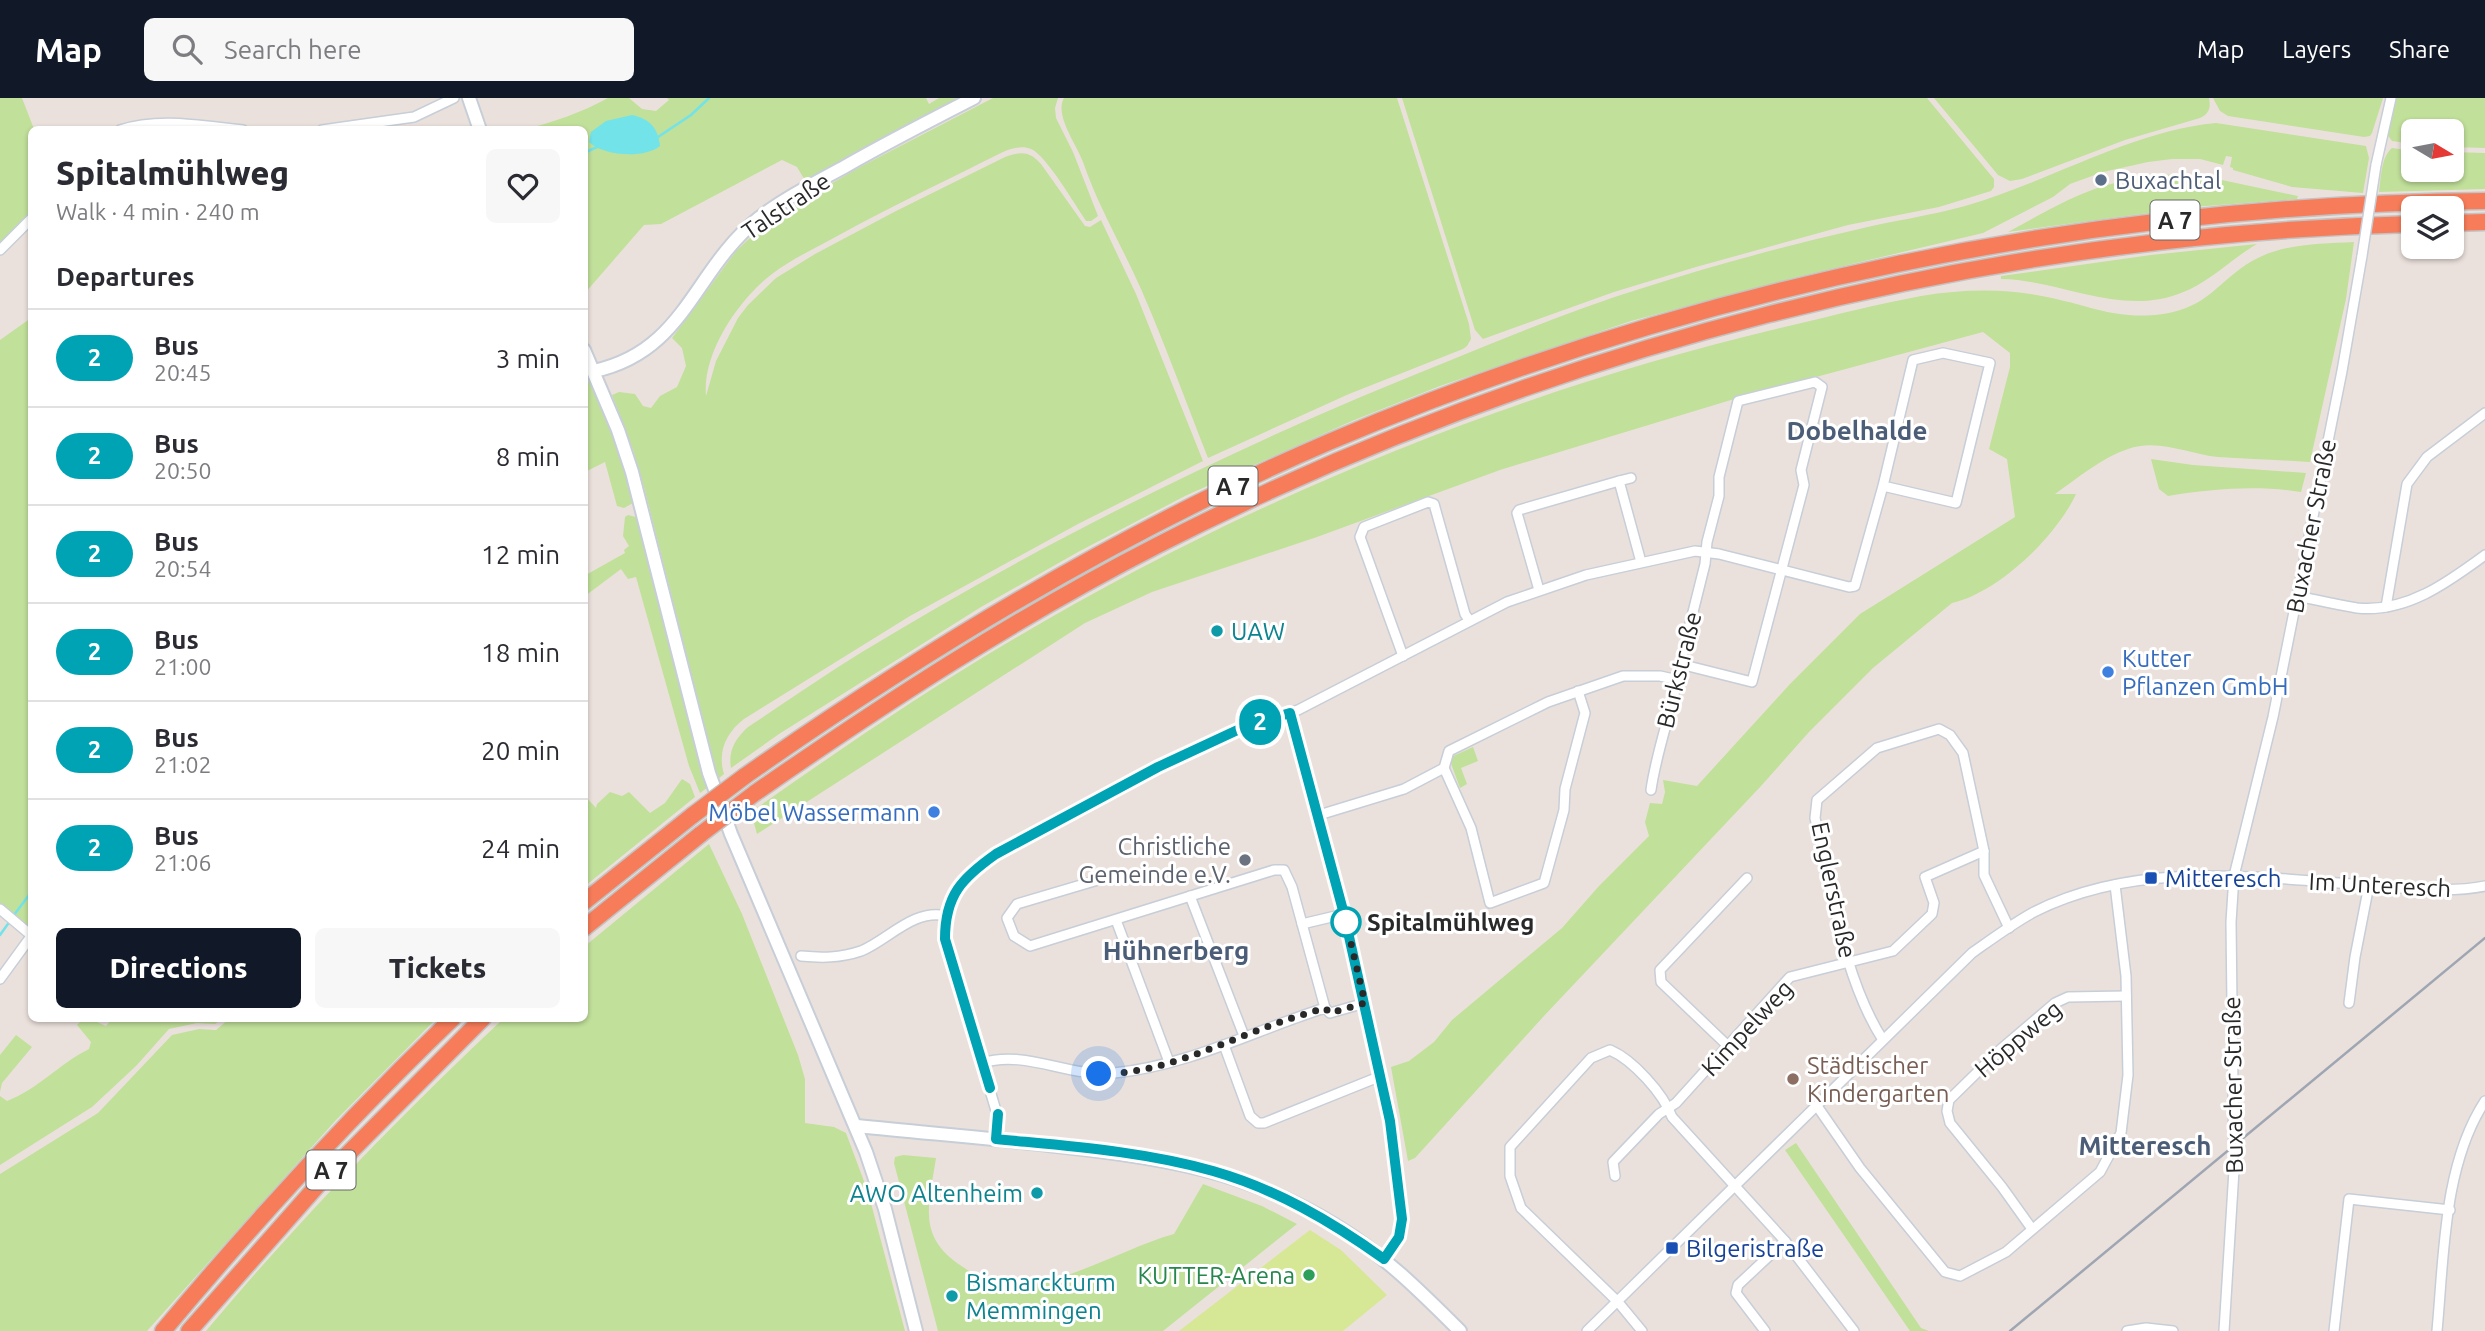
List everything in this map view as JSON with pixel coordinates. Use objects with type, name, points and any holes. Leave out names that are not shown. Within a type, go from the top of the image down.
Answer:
[{"type":"highway","name":"A 7","points":[[588,899],[745,776],[827,718],[924,655],[1030,592],[1136,534],[1331,441],[1516,370],[1610,339],[1766,294],[1947,255],[2063,235],[2248,213],[2442,201],[2485,201]]},
{"type":"highway","points":[[2464,223],[2485,222]]},
{"type":"highway","name":"A 7","points":[[588,925],[755,793],[944,666],[1051,603],[1158,545],[1357,453],[1536,385],[1631,353],[1727,325],[1977,269],[2183,239],[2263,231],[2401,225]]},
{"type":"highway","name":"A 7","points":[[163,1331],[256,1223],[449,1022]]},
{"type":"highway","name":"A 7","points":[[189,1331],[324,1178],[479,1022]]},
{"type":"street","points":[[350,126],[414,117],[454,98]]},
{"type":"street","points":[[468,98],[478,126]]},
{"type":"street","name":"Talstraße","points":[[589,372],[631,359],[657,341],[675,321],[729,247],[759,218],[828,176],[974,98]]},
{"type":"street","name":"Buxacher Straße","points":[[2224,1331],[2234,1170],[2231,922],[2234,876],[2273,717],[2342,371],[2376,165],[2391,98]]},
{"type":"street","points":[[132,126],[141,123],[168,123],[200,126]]},
{"type":"street","points":[[0,250],[28,222]]},
{"type":"street","points":[[996,1139],[998,1114],[947,946],[946,916],[959,885],[976,868],[996,854],[1158,767],[1244,727],[1290,713],[1469,620],[1539,590],[1586,575],[1695,551],[1707,551],[1849,587],[1854,586],[1858,581],[1884,486],[1913,360],[1943,353],[1990,363],[1956,503],[1884,486]]},
{"type":"street","points":[[589,372],[618,430],[632,472],[709,773],[731,834],[857,1126],[880,1190],[916,1331]]},
{"type":"street","name":"Bürkstraße","points":[[1651,790],[1706,564],[1719,477],[1738,401],[1815,382],[1822,387],[1801,470],[1804,485],[1781,570]]},
{"type":"street","points":[[2386,607],[2407,484],[2427,457],[2485,414]]},
{"type":"street","points":[[1539,590],[1517,513],[1519,510],[1631,478]]},
{"type":"street","points":[[1619,481],[1641,562]]},
{"type":"street","points":[[1403,656],[1360,537],[1364,527],[1428,502],[1434,504],[1469,620]]},
{"type":"street","points":[[2297,596],[2358,608],[2386,607],[2424,595],[2485,555]]},
{"type":"street","points":[[1680,664],[1752,681],[1781,570]]},
{"type":"street","points":[[1578,691],[1585,713],[1565,789],[1564,810],[1544,883],[1490,903],[1471,828],[1444,768],[1449,751],[1548,702],[1578,691],[1623,676],[1660,676],[1678,680]]},
{"type":"street","points":[[1290,713],[1344,914],[1390,1121],[1402,1219],[1399,1237],[1384,1259]]},
{"type":"street","name":"Englerstraße","points":[[1883,1040],[1868,1016],[1849,963],[1815,818],[1817,800],[1850,770],[1877,748],[1939,729],[1950,735],[1964,753],[1984,851],[1984,875],[2009,928]]},
{"type":"street","points":[[1319,815],[1404,789],[1444,768]]},
{"type":"street","name":"Kimpelweg","points":[[1615,1176],[1614,1162],[1659,1114],[1676,1104],[1790,977],[1893,951],[1932,914],[1934,902],[1925,877],[1984,851]]},
{"type":"street","points":[[1108,877],[1017,904],[1007,918],[1014,936],[1030,946],[1274,870],[1284,870],[1325,1008],[1330,1013],[1365,1003]]},
{"type":"street","name":"Im Unteresch","points":[[1587,1331],[1972,953],[2035,912],[2115,885],[2151,878],[2234,876],[2464,889],[2485,886]]},
{"type":"street","points":[[1729,1047],[1661,982],[1660,970],[1747,878]]},
{"type":"street","points":[[1817,1106],[1860,1168],[1945,1272],[1960,1276],[2006,1252],[2100,1172],[2121,1133],[2128,1075],[2126,996],[2115,885]]},
{"type":"street","points":[[2349,1003],[2369,885]]},
{"type":"street","points":[[1190,896],[1244,1036]]},
{"type":"street","points":[[3,912],[28,933]]},
{"type":"street","points":[[1302,924],[1344,914]]},
{"type":"street","points":[[801,956],[843,956],[865,949],[919,918],[946,916]]},
{"type":"street","points":[[1116,920],[1168,1062]]},
{"type":"street","points":[[0,979],[28,939]]},
{"type":"street","name":"Höppweg","points":[[2032,1229],[1950,1123],[1947,1111],[1949,1100],[2001,1049],[2055,1003],[2068,997],[2126,996]]},
{"type":"street","points":[[982,1063],[1004,1058],[1087,1073],[1110,1074],[1168,1062],[1224,1045],[1325,1008]]},
{"type":"street","points":[[1224,1045],[1250,1116],[1258,1123],[1264,1123],[1381,1076]]},
{"type":"street","points":[[1642,1331],[1618,1302],[1521,1208],[1510,1176],[1510,1147],[1591,1058],[1610,1050],[1622,1056],[1665,1100],[1672,1117],[1785,1241],[1854,1331]]},
{"type":"street","points":[[2437,1331],[2450,1210],[2460,1150],[2485,1101]]},
{"type":"street","points":[[857,1126],[1140,1156],[1216,1172],[1274,1194],[1336,1226],[1394,1266],[1461,1331]]},
{"type":"street","points":[[2333,1331],[2349,1199],[2450,1210]]},
{"type":"street","points":[[1765,1331],[1737,1293],[1738,1285],[1785,1241]]},
{"type":"street","points":[[2127,1331],[2146,1328],[2173,1331]]},
{"type":"green space","points":[[0,98],[22,98],[33,126],[28,126],[28,215],[0,244]]},
{"type":"green space","points":[[608,98],[629,98],[642,109],[656,111],[669,100],[667,98],[926,98],[929,104],[939,98],[961,98],[806,182],[797,167],[782,160],[661,224],[644,225],[588,290],[588,126],[537,126]]},
{"type":"green space","points":[[993,98],[1058,98],[1056,118],[1073,152],[1098,216],[1086,221],[1052,170],[1037,153],[1024,147],[1003,152],[861,223],[772,274],[747,298],[725,328],[710,362],[706,396],[716,361],[738,318],[776,278],[896,211],[1005,157],[1025,153],[1041,164],[1085,226],[1090,227],[1101,220],[1136,294],[1203,461],[1078,524],[910,616],[744,719],[728,736],[722,758],[724,774],[718,779],[644,487],[612,395],[619,392],[635,394],[643,406],[651,408],[660,396],[677,387],[686,366],[682,348],[672,338],[736,251],[768,221],[858,168]]},
{"type":"green space","points":[[1064,98],[1397,98],[1469,324],[1471,339],[1467,346],[1349,394],[1208,458],[1141,289],[1064,121]]},
{"type":"green space","points":[[1402,98],[1927,98],[1994,179],[1994,187],[1991,191],[1939,207],[1848,225],[1696,267],[1614,292],[1483,339],[1475,330]]},
{"type":"green space","points":[[1934,98],[2209,98],[2210,105],[2207,113],[2200,118],[2125,140],[2022,179],[2010,181],[1998,175]]},
{"type":"green space","points":[[2213,98],[2383,98],[2372,133],[2364,137],[2228,116],[2220,111]]},
{"type":"green space","points":[[2396,98],[2485,98],[2485,148],[2464,147],[2464,119],[2401,119],[2401,142],[2392,141],[2387,134]]},
{"type":"green space","points":[[2216,123],[2366,146],[2369,158],[2363,193],[2292,187],[2233,170],[2230,167],[2232,157],[2226,156],[2223,165],[2200,159],[2148,162],[2103,172],[2070,184],[2053,197],[1983,233],[1793,278],[1631,321],[1440,386],[1352,421],[1185,496],[1078,552],[981,607],[779,734],[731,768],[734,746],[748,727],[862,652],[1077,531],[1299,424],[1499,340],[1621,295],[1776,249],[1965,206],[2152,136]]},
{"type":"green space","points":[[2392,148],[2401,149],[2401,182],[2464,182],[2464,152],[2485,153],[2485,189],[2379,192],[2388,152]]},
{"type":"green space","points":[[2180,174],[2298,196],[2297,199],[2193,207],[2008,232],[2071,199],[2109,184]]},
{"type":"green space","points":[[2354,242],[2346,299],[2310,462],[2218,457],[2162,446],[2139,446],[2108,458],[2055,494],[2076,494],[2055,528],[2040,545],[2024,561],[1988,588],[1952,603],[1873,668],[1809,732],[1415,1158],[1408,1161],[1391,1067],[1409,1061],[1434,1042],[1452,1020],[1562,928],[1649,836],[1645,822],[1650,803],[1662,804],[1665,792],[1663,780],[1697,786],[1790,684],[1860,614],[2015,517],[2007,459],[1989,449],[2010,367],[2010,353],[1983,332],[1731,400],[1500,470],[1317,537],[1152,592],[1085,623],[757,834],[751,812],[942,683],[1099,590],[1290,496],[1388,454],[1488,416],[1588,381],[1690,351],[1921,296],[2003,291],[2036,295],[2119,314],[2147,315],[2179,311],[2192,306],[2240,269],[2264,255],[2302,246]]},
{"type":"green space","points":[[2257,244],[2192,288],[2158,299],[2113,299],[2001,279],[2001,276],[2151,255]]},
{"type":"green space","points":[[28,320],[27,927],[0,904],[0,340]]},
{"type":"green space","points":[[588,381],[609,425],[633,500],[633,503],[624,508],[617,506],[605,462],[588,470]]},
{"type":"green space","points":[[2151,459],[2193,465],[2306,473],[2301,492],[2234,489],[2168,496],[2159,489]]},
{"type":"green space","points":[[625,517],[636,517],[638,521],[708,787],[700,793],[689,766],[636,577],[628,579],[621,569],[588,594],[588,574],[625,553],[624,550],[629,546],[623,536]]},
{"type":"green space","points":[[1473,747],[1478,761],[1461,768],[1467,784],[1460,788],[1449,758]]},
{"type":"green space","points":[[682,779],[690,784],[695,797],[588,884],[588,799],[596,808],[610,792],[622,796],[629,792],[650,813],[665,803]]},
{"type":"green space","points":[[709,844],[742,914],[798,1055],[805,1079],[805,1123],[834,1127],[846,1133],[868,1192],[905,1331],[206,1331],[276,1250],[350,1171],[500,1022],[588,1022],[588,944]]},
{"type":"green space","points":[[80,1022],[97,1022],[106,1026],[109,1022],[218,1022],[169,1029],[136,1066],[92,1107],[0,1165],[0,1096],[7,1101],[18,1096],[89,1049],[91,1042],[77,1025]]},
{"type":"green space","points":[[225,1022],[433,1022],[336,1120],[147,1331],[0,1331],[0,1174],[98,1113],[172,1035],[199,1029],[216,1030]]},
{"type":"green space","points":[[16,1035],[32,1047],[2,1083],[0,1092],[0,1055]]},
{"type":"green space","points":[[1796,1143],[1921,1328],[1929,1331],[1910,1331],[1785,1150]]},
{"type":"green space","points":[[903,1155],[936,1158],[929,1205],[932,1232],[948,1256],[974,1274],[996,1284],[1017,1286],[1062,1277],[1174,1234],[1203,1184],[1262,1206],[1297,1224],[1163,1331],[938,1331],[894,1163],[895,1157]]},
{"type":"green space","name":"KUTTER-Arena","points":[[1310,1230],[1341,1250],[1387,1295],[1343,1331],[1179,1331]]},
{"type":"water","points":[[632,115],[652,125],[660,146],[644,153],[624,154],[595,147],[589,142],[591,132],[606,121]]},
{"type":"waterway","points":[[658,137],[691,115],[709,98]]},
{"type":"waterway","points":[[588,151],[597,147]]},
{"type":"waterway","points":[[14,915],[28,896]]},
{"type":"waterway","points":[[0,935],[10,921]]},
{"type":"railway","points":[[2010,1331],[2485,938]]},
{"type":"bus line","name":"2","points":[[990,1088],[945,939],[946,916],[959,885],[976,868],[996,854],[1158,767],[1244,727],[1290,713],[1306,764],[1344,914],[1390,1121],[1402,1228],[1384,1259],[1312,1212],[1253,1185],[1216,1172],[1140,1156],[996,1139],[998,1114]]},
{"type":"place","name":"Buxachtal","points":[[2101,180]]},
{"type":"place","name":"UAW","points":[[1217,631]]},
{"type":"place","name":"Kutter Pflanzen GmbH","points":[[2108,672]]},
{"type":"place","name":"Möbel Wassermann","points":[[934,812]]},
{"type":"place","name":"Christliche Gemeinde e.V.","points":[[1245,860]]},
{"type":"place","name":"Mitteresch","points":[[2151,878]]},
{"type":"place","name":"Spitalmühlweg","points":[[1346,922]]},
{"type":"place","name":"Städtischer Kindergarten","points":[[1793,1079]]},
{"type":"place","name":"AWO Altenheim","points":[[1037,1193]]},
{"type":"place","name":"Bilgeristraße","points":[[1672,1248]]},
{"type":"place","name":"KUTTER-Arena","points":[[1309,1275]]},
{"type":"place","name":"Bismarckturm Memmingen","points":[[952,1296]]},
{"type":"district","name":"Dobelhalde","points":[[1857,430]]},
{"type":"district","name":"Hühnerberg","points":[[1176,950]]},
{"type":"district","name":"Mitteresch","points":[[2145,1145]]},
{"type":"route","points":[[1099,1074],[1126,1072],[1193,1056],[1325,1008],[1330,1013],[1365,1003],[1346,922]]}]
